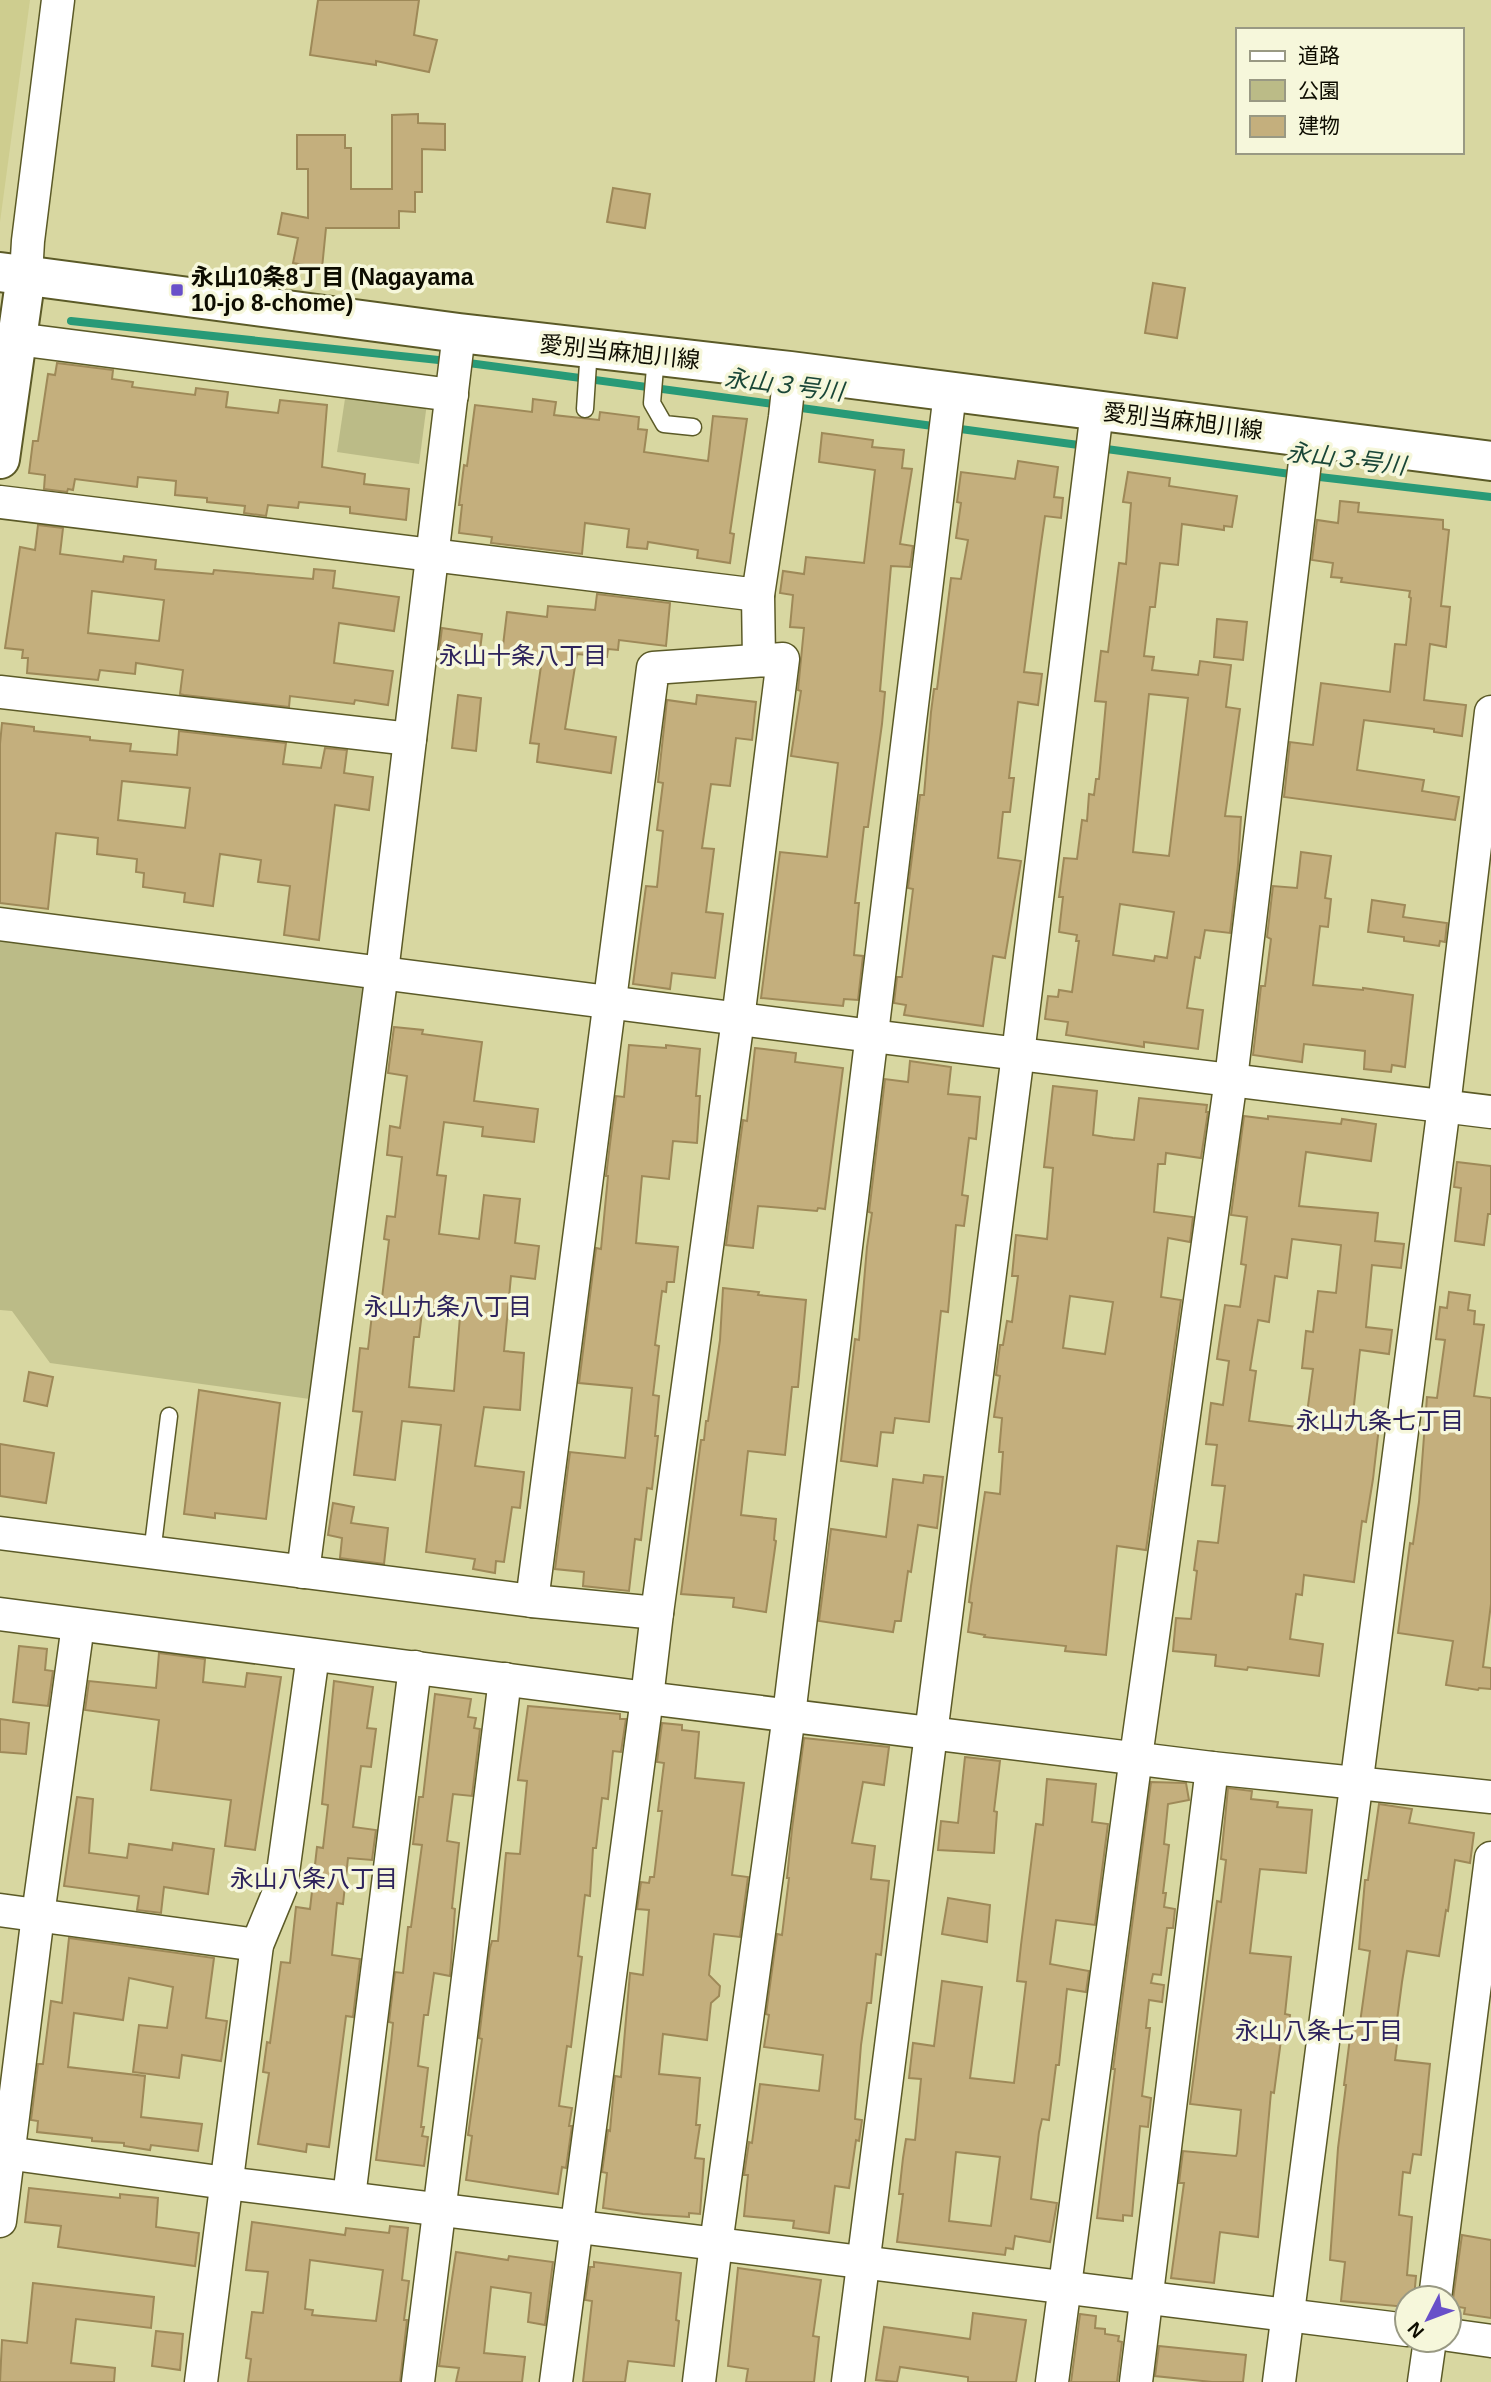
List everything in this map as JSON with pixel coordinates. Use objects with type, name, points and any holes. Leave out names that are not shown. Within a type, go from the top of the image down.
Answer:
[{"type":"main road","points":[[0,459],[16,339],[13,274]]},
{"type":"main road","name":"愛別当麻旭川線","points":[[13,274],[455,365],[588,357],[655,367],[787,394],[1305,459],[1491,461]]},
{"type":"street","points":[[13,274],[28,241],[58,0]]},
{"type":"street","points":[[16,339],[455,365],[382,972],[303,1572]]},
{"type":"street","points":[[759,660],[758,595],[787,394]]},
{"type":"street","points":[[699,2382],[789,1715],[947,416]]},
{"type":"street","points":[[848,2382],[1018,1054],[1094,433]]},
{"type":"street","points":[[1052,2382],[1231,1079],[1305,459]]},
{"type":"street","points":[[0,502],[758,595]]},
{"type":"street","points":[[532,1601],[653,667],[783,659],[738,1019],[556,2382]]},
{"type":"street","points":[[0,692],[410,738]]},
{"type":"street","points":[[1279,2382],[1444,1106],[1491,712]]},
{"type":"street","points":[[0,925],[872,1037],[1491,1112]]},
{"type":"street","points":[[0,1533],[532,1601],[657,1613]]},
{"type":"street","points":[[0,1614],[1212,1768],[1491,1797]]},
{"type":"street","points":[[0,2221],[4,2152],[78,1625]]},
{"type":"street","points":[[201,2382],[257,1945],[281,1886],[313,1655]]},
{"type":"street","points":[[349,2197],[415,1667]]},
{"type":"street","points":[[418,2382],[505,1679]]},
{"type":"street","points":[[1136,2382],[1212,1768]]},
{"type":"street","points":[[1437,2284],[1491,1858]]},
{"type":"street","points":[[0,1910],[257,1945]]},
{"type":"street","points":[[4,2152],[226,2183],[1393,2328]]},
{"type":"street","points":[[1463,2337],[1491,2341]]},
{"type":"street","points":[[1424,2382],[1428,2354]]},
{"type":"lane","points":[[585,409],[588,357]]},
{"type":"lane","points":[[655,367],[652,403],[664,424],[693,427]]},
{"type":"lane","points":[[152,1553],[169,1416]]},
{"type":"shaded area","points":[[0,0],[30,0],[0,222]]},
{"type":"green space","points":[[346,392],[427,403],[419,464],[337,452]]},
{"type":"green space","points":[[0,924],[382,972],[324,1401],[50,1363],[12,1311],[0,1310]]},
{"type":"building","points":[[318,0],[419,0],[414,35],[437,40],[429,72],[376,61],[376,65],[310,55]]},
{"type":"building","points":[[418,114],[418,123],[445,124],[445,150],[422,149],[422,192],[415,192],[415,212],[399,211],[399,228],[326,228],[322,268],[293,263],[298,238],[278,234],[282,213],[308,218],[308,169],[297,169],[297,135],[345,135],[345,148],[351,148],[351,189],[392,189],[392,115]]},
{"type":"building","points":[[613,188],[650,194],[645,228],[607,222]]},
{"type":"building","points":[[1153,283],[1185,288],[1177,338],[1145,333]]},
{"type":"building","points":[[57,363],[113,370],[112,379],[133,382],[132,387],[195,395],[196,388],[228,392],[226,407],[278,413],[280,400],[327,405],[322,467],[365,474],[364,484],[409,489],[406,520],[350,513],[350,507],[299,502],[298,508],[268,505],[266,516],[244,513],[245,506],[175,495],[176,481],[138,477],[137,487],[75,479],[73,490],[68,489],[67,492],[44,489],[45,475],[29,473],[33,441],[38,441],[48,374],[55,375]]},
{"type":"building","points":[[533,399],[556,402],[554,415],[599,420],[600,412],[639,417],[638,429],[647,430],[644,452],[708,461],[713,416],[747,419],[730,533],[734,534],[730,563],[697,558],[698,550],[648,542],[647,549],[627,547],[629,529],[585,523],[582,554],[491,543],[492,537],[459,533],[464,465],[467,466],[475,405],[532,412]]},
{"type":"building","points":[[822,433],[873,440],[872,447],[904,450],[902,468],[912,469],[900,544],[913,546],[910,567],[891,566],[880,691],[885,692],[882,724],[868,827],[864,827],[855,903],[859,903],[854,955],[863,956],[858,1000],[844,999],[843,1006],[761,998],[780,852],[827,857],[838,763],[791,756],[801,691],[798,690],[804,628],[790,627],[793,595],[780,593],[783,571],[804,574],[806,557],[864,563],[875,470],[819,462]]},
{"type":"building","points":[[1018,461],[1058,467],[1054,497],[1063,498],[1061,518],[1045,516],[1024,672],[1042,674],[1038,705],[1018,702],[1009,778],[1014,778],[1010,812],[1003,812],[998,858],[1021,861],[1005,958],[993,956],[983,1026],[904,1015],[906,1005],[894,1003],[897,977],[902,977],[913,889],[908,888],[920,795],[924,795],[931,712],[934,689],[937,689],[951,578],[961,579],[968,540],[956,538],[961,503],[957,502],[961,472],[1015,479]]},
{"type":"building","points":[[1128,472],[1170,478],[1169,486],[1237,496],[1232,527],[1224,526],[1224,530],[1182,524],[1178,565],[1160,563],[1155,607],[1150,607],[1144,656],[1154,657],[1152,670],[1198,675],[1200,661],[1231,665],[1226,707],[1240,709],[1225,816],[1241,817],[1230,933],[1205,930],[1200,958],[1195,957],[1187,1008],[1203,1010],[1198,1049],[1144,1042],[1144,1047],[1066,1035],[1068,1022],[1045,1019],[1048,996],[1058,997],[1059,990],[1072,992],[1079,941],[1076,941],[1077,935],[1059,932],[1063,897],[1059,897],[1064,858],[1077,859],[1082,820],[1087,821],[1089,794],[1094,795],[1096,779],[1099,779],[1106,702],[1095,701],[1101,651],[1108,652],[1119,563],[1126,564],[1131,503],[1123,502]],"holes":[[[1149,694],[1188,698],[1169,856],[1133,852]],[[1120,904],[1174,912],[1167,958],[1155,956],[1154,961],[1113,955]]]},
{"type":"building","points":[[1340,501],[1359,503],[1358,512],[1443,520],[1443,529],[1449,530],[1441,606],[1450,607],[1446,647],[1430,644],[1424,700],[1466,705],[1462,736],[1434,732],[1434,729],[1364,720],[1357,770],[1424,780],[1422,791],[1459,797],[1455,820],[1284,797],[1290,742],[1313,745],[1321,683],[1390,692],[1395,644],[1406,645],[1410,591],[1341,582],[1342,578],[1331,577],[1333,563],[1312,560],[1317,520],[1338,523]]},
{"type":"building","points":[[38,525],[63,528],[60,554],[123,562],[124,556],[156,560],[155,569],[213,574],[214,570],[313,579],[314,569],[335,571],[333,588],[399,597],[394,631],[339,623],[334,663],[393,671],[388,705],[355,700],[354,704],[290,696],[289,707],[184,695],[180,694],[183,670],[136,663],[135,674],[100,670],[98,680],[27,673],[28,658],[22,658],[23,650],[5,648],[20,547],[35,550]],"holes":[[[92,591],[164,600],[159,641],[88,633]]]},
{"type":"building","points":[[597,594],[670,603],[666,646],[619,640],[618,650],[608,649],[607,657],[577,654],[565,729],[616,737],[611,773],[537,762],[539,744],[530,743],[542,659],[502,654],[507,612],[547,617],[548,606],[595,610]]},
{"type":"building","points":[[1217,619],[1247,622],[1243,660],[1214,657]]},
{"type":"building","points":[[442,628],[482,634],[478,666],[438,660]]},
{"type":"building","points":[[458,695],[481,698],[476,751],[452,748]]},
{"type":"building","points":[[697,695],[756,702],[752,740],[736,738],[730,786],[711,784],[702,848],[714,849],[706,912],[723,914],[715,978],[672,973],[670,989],[633,984],[646,886],[657,887],[663,831],[657,830],[663,783],[658,782],[667,700],[696,704]]},
{"type":"building","points":[[2,723],[34,727],[34,731],[131,744],[130,751],[177,755],[179,731],[286,743],[283,764],[321,768],[325,748],[347,750],[344,773],[373,777],[369,810],[335,805],[319,940],[284,935],[290,886],[258,882],[261,860],[220,854],[213,906],[184,902],[185,893],[143,887],[144,873],[136,872],[137,859],[97,854],[98,838],[56,833],[48,909],[0,903]],"holes":[[[122,781],[190,788],[185,828],[118,820]]]},
{"type":"building","points":[[1301,852],[1331,856],[1325,898],[1331,899],[1328,927],[1320,926],[1313,985],[1413,995],[1405,1067],[1392,1065],[1391,1072],[1364,1069],[1365,1051],[1304,1044],[1302,1062],[1253,1055],[1261,986],[1265,986],[1271,939],[1267,937],[1273,886],[1297,888]]},
{"type":"building","points":[[1372,900],[1405,905],[1403,917],[1447,923],[1445,942],[1440,941],[1439,946],[1368,932]]},
{"type":"building","points":[[394,1027],[423,1030],[422,1034],[482,1042],[474,1101],[538,1109],[534,1142],[482,1136],[483,1127],[444,1122],[437,1175],[446,1176],[439,1234],[479,1239],[484,1195],[520,1199],[515,1243],[539,1246],[535,1279],[511,1276],[504,1351],[524,1353],[520,1410],[484,1407],[475,1466],[524,1472],[520,1508],[512,1507],[504,1562],[496,1561],[495,1573],[473,1569],[475,1559],[426,1552],[441,1425],[402,1421],[395,1480],[354,1475],[362,1412],[353,1411],[360,1348],[368,1349],[374,1297],[382,1298],[389,1240],[384,1239],[387,1216],[395,1217],[402,1157],[387,1155],[390,1126],[400,1128],[407,1076],[388,1073]],"holes":[[[422,1312],[460,1316],[454,1391],[409,1387],[414,1337],[419,1337]]]},
{"type":"building","points":[[629,1045],[700,1049],[696,1096],[700,1096],[697,1143],[673,1141],[669,1179],[642,1176],[636,1243],[678,1247],[674,1282],[667,1282],[666,1292],[662,1291],[655,1345],[659,1346],[653,1395],[659,1396],[655,1436],[658,1436],[652,1489],[647,1488],[641,1540],[635,1539],[629,1591],[583,1586],[584,1572],[555,1569],[570,1452],[625,1458],[632,1388],[579,1383],[596,1248],[601,1249],[606,1176],[616,1096],[624,1097]]},
{"type":"building","points":[[755,1048],[796,1053],[795,1062],[843,1068],[825,1209],[818,1208],[817,1211],[758,1206],[753,1248],[726,1245],[743,1120],[747,1121]]},
{"type":"building","points":[[910,1061],[951,1067],[948,1094],[980,1097],[976,1139],[969,1138],[962,1195],[968,1196],[964,1226],[956,1225],[948,1312],[941,1311],[929,1422],[895,1418],[893,1433],[881,1432],[877,1466],[841,1461],[855,1339],[859,1340],[872,1213],[869,1212],[885,1079],[908,1082]]},
{"type":"building","points":[[1053,1086],[1097,1091],[1093,1135],[1113,1138],[1134,1140],[1139,1098],[1207,1105],[1201,1158],[1166,1153],[1165,1164],[1158,1164],[1154,1212],[1193,1217],[1190,1242],[1168,1238],[1161,1297],[1181,1300],[1146,1550],[1117,1546],[1106,1655],[1065,1651],[1066,1646],[984,1637],[985,1635],[968,1632],[972,1603],[969,1602],[985,1492],[1000,1494],[1003,1452],[999,1452],[1002,1418],[994,1417],[1000,1376],[996,1375],[1007,1321],[1012,1322],[1018,1276],[1012,1276],[1016,1235],[1047,1239],[1053,1168],[1044,1167]],"holes":[[[1070,1296],[1113,1302],[1105,1354],[1063,1348]]]},
{"type":"building","points":[[1244,1116],[1341,1124],[1342,1119],[1376,1124],[1371,1161],[1306,1152],[1299,1206],[1378,1213],[1375,1241],[1404,1244],[1401,1268],[1372,1265],[1366,1327],[1392,1330],[1389,1354],[1360,1350],[1352,1423],[1379,1427],[1373,1479],[1366,1522],[1362,1521],[1354,1582],[1304,1575],[1302,1595],[1296,1594],[1290,1639],[1323,1644],[1319,1676],[1248,1667],[1247,1670],[1215,1666],[1216,1655],[1173,1651],[1176,1618],[1191,1619],[1198,1541],[1218,1543],[1225,1486],[1212,1485],[1217,1445],[1206,1444],[1211,1403],[1223,1405],[1229,1361],[1217,1359],[1225,1305],[1240,1307],[1246,1265],[1241,1264],[1247,1217],[1231,1215]],"holes":[[[1292,1239],[1341,1245],[1336,1293],[1318,1291],[1313,1332],[1306,1331],[1302,1368],[1313,1369],[1305,1428],[1249,1421],[1256,1371],[1250,1370],[1258,1320],[1269,1322],[1275,1276],[1287,1278]]]},
{"type":"building","points":[[1457,1162],[1491,1166],[1491,1214],[1488,1214],[1484,1245],[1455,1241],[1461,1188],[1454,1187]]},
{"type":"building","points":[[723,1288],[806,1300],[798,1387],[792,1387],[785,1455],[748,1451],[741,1515],[776,1519],[776,1541],[766,1612],[733,1607],[734,1598],[681,1594],[701,1440],[704,1440],[708,1421],[720,1340]]},
{"type":"building","points":[[1449,1292],[1470,1295],[1468,1310],[1475,1311],[1474,1324],[1484,1325],[1474,1396],[1491,1398],[1491,1604],[1483,1667],[1491,1668],[1491,1689],[1478,1690],[1446,1685],[1453,1641],[1398,1633],[1410,1543],[1413,1544],[1419,1502],[1427,1397],[1437,1398],[1445,1340],[1436,1339],[1440,1307],[1447,1308]]},
{"type":"building","points":[[29,1372],[53,1377],[47,1406],[24,1401]]},
{"type":"building","points":[[199,1390],[280,1403],[266,1519],[215,1513],[215,1518],[184,1514]]},
{"type":"building","points":[[0,1444],[54,1453],[46,1503],[0,1496]]},
{"type":"building","points":[[924,1475],[943,1477],[937,1528],[918,1525],[901,1621],[895,1621],[893,1632],[819,1621],[831,1529],[886,1537],[893,1479],[923,1483]]},
{"type":"building","points":[[333,1503],[354,1507],[351,1523],[388,1528],[384,1564],[340,1558],[342,1538],[328,1535]]},
{"type":"building","points":[[19,1646],[47,1649],[45,1670],[53,1671],[48,1706],[13,1702]]},
{"type":"building","points":[[159,1653],[205,1659],[203,1682],[245,1687],[247,1673],[281,1677],[255,1850],[225,1846],[231,1800],[151,1790],[159,1720],[85,1710],[89,1681],[156,1688]]},
{"type":"building","points":[[334,1681],[373,1687],[367,1728],[376,1729],[371,1767],[361,1766],[353,1827],[376,1830],[372,1860],[348,1858],[343,1904],[337,1903],[332,1955],[360,1959],[353,2017],[346,2016],[329,2147],[307,2144],[306,2152],[258,2144],[269,2073],[263,2072],[267,2042],[270,2043],[281,1962],[290,1963],[296,1907],[310,1909],[317,1847],[323,1848],[328,1805],[322,1804]]},
{"type":"building","points":[[435,1694],[471,1699],[468,1717],[476,1718],[474,1728],[480,1729],[472,1796],[453,1794],[447,1841],[459,1843],[452,1908],[455,1909],[450,1976],[434,1973],[428,2015],[424,2015],[418,2066],[428,2068],[421,2127],[424,2127],[422,2136],[428,2137],[424,2166],[376,2160],[391,2043],[393,2023],[389,2022],[395,1972],[403,1973],[422,1845],[413,1844],[419,1797],[423,1797]]},
{"type":"building","points":[[528,1706],[620,1714],[620,1719],[626,1719],[621,1752],[613,1751],[608,1799],[602,1798],[596,1848],[593,1848],[590,1896],[585,1895],[578,1956],[582,1957],[571,2047],[567,2046],[559,2106],[572,2108],[569,2126],[572,2126],[566,2168],[562,2167],[558,2194],[466,2180],[472,2136],[468,2135],[482,2039],[479,2038],[490,1948],[492,1941],[498,1941],[506,1853],[520,1854],[527,1781],[518,1780]]},
{"type":"building","points":[[0,1719],[29,1723],[26,1754],[0,1752]]},
{"type":"building","points":[[662,1723],[682,1725],[682,1730],[699,1732],[695,1778],[744,1783],[732,1875],[748,1877],[740,1937],[714,1934],[709,1975],[720,1986],[719,1996],[711,2003],[707,2040],[663,2034],[659,2074],[700,2078],[696,2125],[700,2125],[695,2158],[704,2159],[700,2214],[689,2213],[689,2217],[603,2208],[607,2173],[602,2172],[608,2130],[610,2131],[615,2076],[621,2077],[630,1973],[643,1975],[649,1910],[637,1909],[641,1882],[649,1883],[650,1877],[654,1877],[662,1811],[658,1811],[664,1763],[657,1762]]},
{"type":"building","points":[[804,1738],[889,1747],[884,1785],[863,1782],[852,1843],[875,1846],[871,1879],[889,1881],[881,1955],[876,1954],[871,2003],[867,2003],[861,2045],[855,2119],[862,2120],[859,2141],[856,2140],[849,2188],[835,2186],[829,2233],[793,2228],[794,2221],[744,2216],[748,2175],[744,2175],[749,2142],[752,2143],[760,2084],[819,2091],[823,2055],[764,2047],[777,1934],[782,1935]]},
{"type":"building","points":[[965,1757],[1000,1761],[994,1811],[997,1812],[994,1853],[938,1850],[941,1821],[958,1823]]},
{"type":"building","points":[[1047,1779],[1096,1784],[1092,1822],[1108,1824],[1095,1925],[1056,1920],[1050,1964],[1089,1971],[1086,1992],[1067,1989],[1059,2065],[1056,2065],[1049,2120],[1042,2119],[1039,2132],[1031,2199],[1057,2203],[1050,2242],[1015,2236],[1013,2249],[1006,2248],[1005,2255],[897,2242],[903,2194],[899,2194],[903,2158],[906,2139],[915,2140],[921,2079],[909,2078],[913,2043],[934,2046],[942,1981],[982,1987],[970,2078],[1014,2083],[1026,1982],[1017,1981],[1021,1945],[1036,1824],[1043,1825]],"holes":[[[956,2152],[1000,2157],[991,2226],[949,2221]]]},
{"type":"building","points":[[1151,1782],[1186,1783],[1189,1800],[1168,1804],[1164,1844],[1169,1845],[1163,1893],[1166,1893],[1164,1907],[1175,1909],[1173,1928],[1167,1928],[1161,1975],[1153,1974],[1151,1983],[1164,1985],[1162,2002],[1149,2000],[1146,2028],[1150,2028],[1142,2096],[1151,2098],[1148,2127],[1140,2126],[1132,2216],[1123,2215],[1123,2221],[1097,2218],[1113,2069]]},
{"type":"building","points":[[1228,1788],[1252,1791],[1251,1799],[1278,1802],[1277,1807],[1312,1810],[1306,1873],[1260,1869],[1250,1953],[1291,1957],[1285,2014],[1290,2015],[1287,2041],[1281,2040],[1274,2093],[1271,2092],[1258,2237],[1220,2232],[1214,2283],[1171,2278],[1184,2183],[1179,2183],[1183,2151],[1236,2156],[1237,2153],[1241,2110],[1190,2104],[1217,1901],[1221,1902],[1226,1860],[1221,1859]]},
{"type":"building","points":[[77,1797],[93,1799],[89,1853],[127,1858],[129,1844],[172,1850],[173,1843],[214,1849],[208,1894],[164,1887],[161,1913],[137,1910],[139,1896],[64,1886]]},
{"type":"building","points":[[1379,1804],[1412,1809],[1409,1823],[1474,1833],[1470,1863],[1455,1860],[1439,1956],[1407,1951],[1396,2028],[1399,2028],[1395,2060],[1430,2064],[1421,2155],[1413,2154],[1410,2173],[1403,2172],[1399,2215],[1412,2217],[1407,2275],[1416,2276],[1415,2284],[1393,2284],[1393,2306],[1341,2301],[1345,2262],[1330,2260],[1338,2148],[1352,2022],[1360,2023],[1370,1951],[1359,1949],[1365,1880],[1368,1880]]},
{"type":"building","points":[[948,1898],[990,1905],[987,1942],[942,1934]]},
{"type":"building","points":[[69,1938],[214,1958],[206,2018],[227,2021],[221,2061],[182,2055],[179,2078],[133,2072],[139,2025],[167,2028],[173,1987],[129,1978],[123,2020],[74,2013],[68,2067],[145,2076],[141,2117],[202,2124],[198,2151],[151,2145],[150,2150],[124,2146],[124,2143],[37,2132],[38,2121],[31,2120],[38,2064],[43,2064],[51,2001],[62,2003]]},
{"type":"building","points":[[29,2188],[120,2198],[120,2194],[158,2198],[156,2227],[199,2233],[195,2266],[58,2247],[61,2226],[25,2222]]},
{"type":"building","points":[[252,2222],[345,2235],[346,2228],[389,2233],[390,2226],[408,2228],[402,2280],[409,2281],[404,2320],[407,2320],[400,2382],[248,2382],[251,2359],[246,2358],[252,2312],[263,2313],[268,2272],[246,2270]],"holes":[[[310,2260],[383,2270],[376,2321],[312,2315],[313,2310],[305,2309]]]},
{"type":"building","points":[[1462,2235],[1491,2240],[1491,2318],[1464,2314],[1463,2284],[1455,2284]]},
{"type":"building","points":[[456,2252],[508,2260],[509,2256],[553,2262],[545,2325],[528,2322],[531,2293],[491,2287],[484,2353],[525,2357],[522,2382],[456,2382],[459,2368],[439,2366]]},
{"type":"building","points":[[594,2262],[681,2273],[674,2366],[628,2361],[625,2382],[583,2382],[592,2301],[585,2300],[590,2267],[594,2267]]},
{"type":"building","points":[[738,2268],[821,2280],[813,2336],[819,2337],[814,2382],[746,2382],[748,2369],[728,2366]]},
{"type":"building","points":[[33,2283],[154,2297],[151,2328],[76,2319],[71,2363],[115,2368],[114,2382],[0,2382],[2,2340],[27,2343]]},
{"type":"building","points":[[973,2313],[1026,2320],[1016,2382],[968,2382],[968,2377],[900,2367],[897,2382],[876,2380],[884,2327],[970,2339]]},
{"type":"building","points":[[1080,2314],[1096,2316],[1095,2328],[1105,2329],[1105,2334],[1119,2336],[1118,2341],[1122,2342],[1117,2382],[1071,2382]]},
{"type":"building","points":[[156,2331],[183,2334],[180,2370],[152,2366]]},
{"type":"building","points":[[1159,2346],[1246,2355],[1243,2382],[1212,2382],[1155,2376]]},
{"type":"waterway","name":"永山３号川","points":[[71,321],[448,361]]},
{"type":"waterway","name":"永山３号川","points":[[461,362],[781,405]]},
{"type":"waterway","name":"永山３号川","points":[[794,407],[940,427]]},
{"type":"waterway","name":"永山３号川","points":[[953,428],[1086,446]]},
{"type":"waterway","name":"永山３号川","points":[[1099,448],[1298,475]]},
{"type":"waterway","name":"永山３号川","points":[[1311,476],[1491,497]]},
{"type":"place","name":"永山10条8丁目 (Nagayama 10-jo 8-chome)","points":[[177,290]]},
{"type":"district","name":"永山十条八丁目","points":[[523,656]]},
{"type":"district","name":"永山九条八丁目","points":[[448,1307]]},
{"type":"district","name":"永山九条七丁目","points":[[1380,1421]]},
{"type":"district","name":"永山八条八丁目","points":[[314,1879]]},
{"type":"district","name":"永山八条七丁目","points":[[1319,2031]]}]
